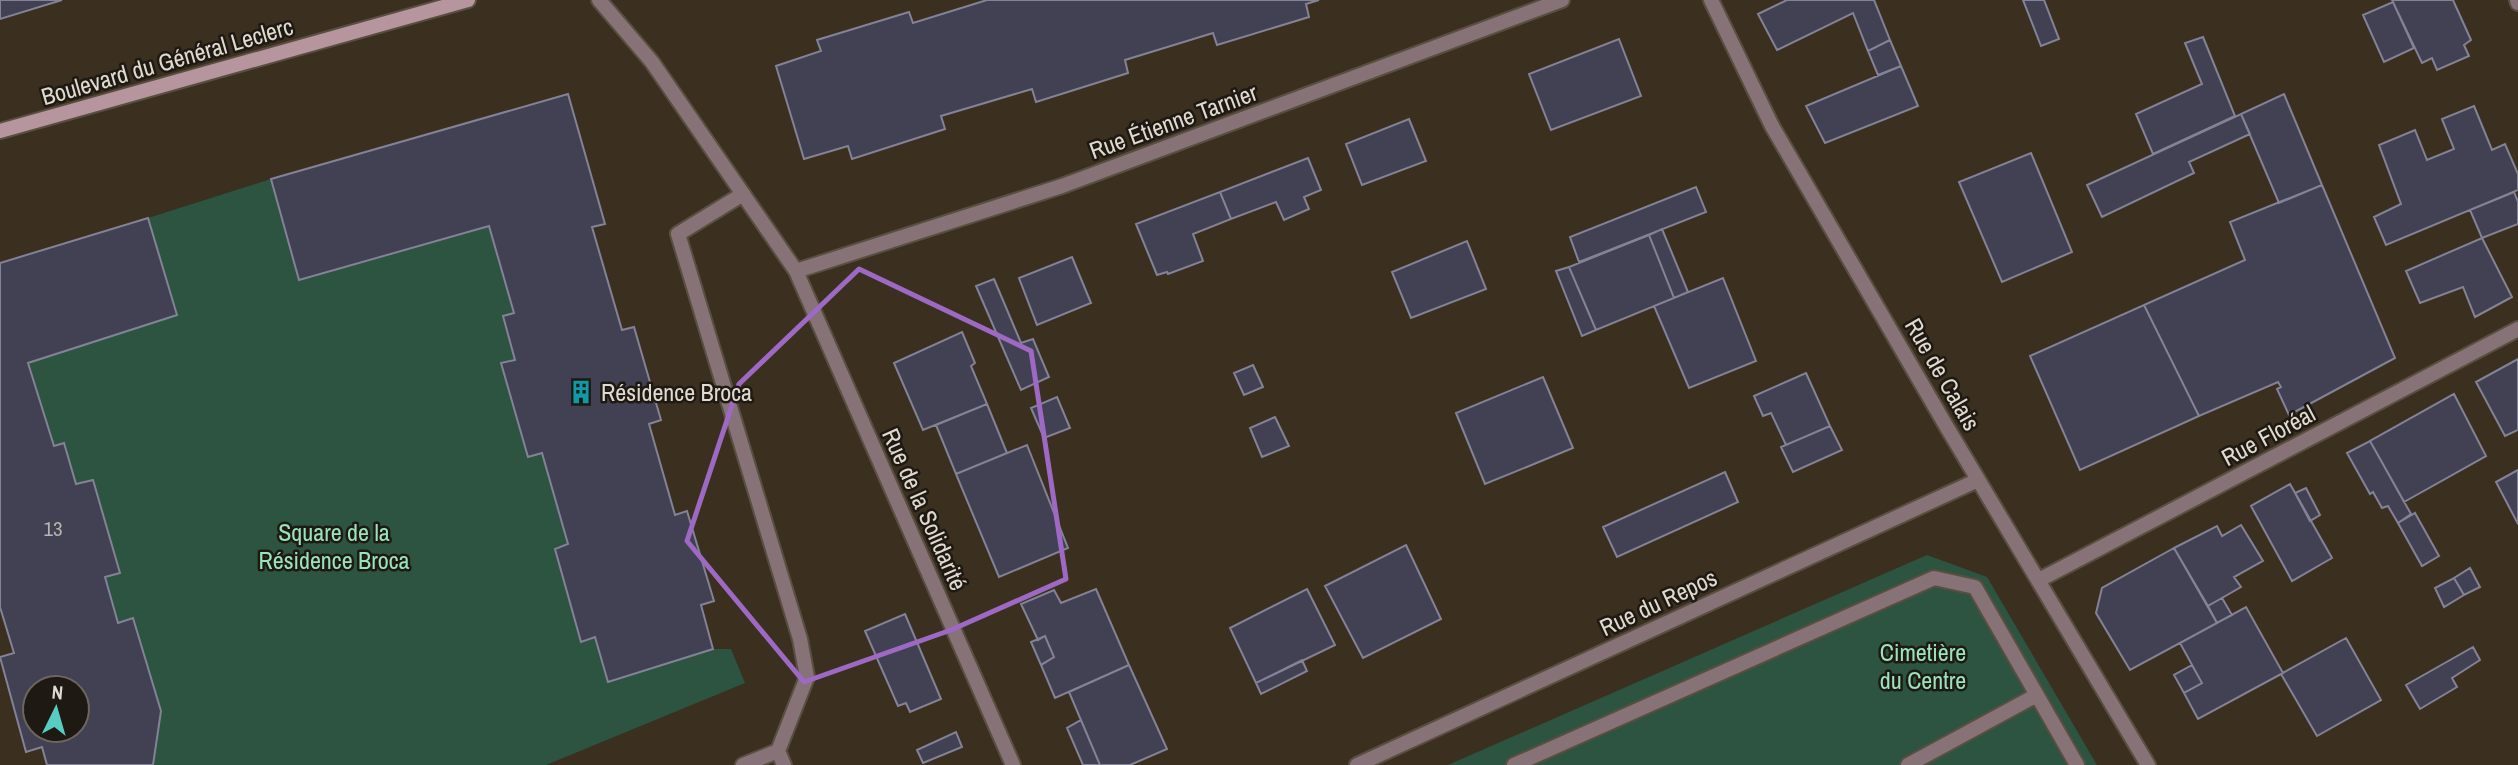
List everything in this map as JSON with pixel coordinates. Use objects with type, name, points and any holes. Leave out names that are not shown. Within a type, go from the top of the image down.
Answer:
[{"type":"main road","name":"Boulevard du Général Leclerc","points":[[0,131],[468,0]]},
{"type":"street","name":"Rue de la Solidarité","points":[[599,0],[652,62],[796,271],[1013,765]]},
{"type":"street","name":"Rue Étienne Tarnier","points":[[796,271],[1062,186],[1562,0]]},
{"type":"street","name":"Rue de Calais","points":[[1711,0],[1772,125],[1978,480],[2148,765]]},
{"type":"street","points":[[743,194],[678,234],[800,639],[807,677],[778,751],[743,765]]},
{"type":"street","name":"Rue Floréal","points":[[2039,580],[2518,329]]},
{"type":"street","name":"Rue du Repos","points":[[1357,765],[1978,480]]},
{"type":"street","points":[[1514,765],[1934,578],[1975,587],[2077,765]]},
{"type":"street","points":[[1908,765],[2037,695]]},
{"type":"street","points":[[778,751],[785,765]]},
{"type":"highlighted area","points":[[859,269],[1031,351],[1066,579],[951,630],[804,682],[687,541],[739,384]]},
{"type":"green space","name":"Square de la Résidence Broca","points":[[271,179],[299,280],[489,226],[514,313],[503,316],[515,360],[502,363],[528,457],[542,453],[568,544],[555,549],[581,641],[595,637],[608,682],[713,649],[731,649],[745,683],[546,765],[153,765],[161,711],[133,618],[118,623],[105,577],[120,572],[93,480],[76,484],[64,444],[54,446],[28,363],[176,315],[148,218]]},
{"type":"green space","name":"Cimetière du Centre","points":[[1927,555],[1987,577],[2097,765],[1448,765]]},
{"type":"building","points":[[0,0],[62,0],[0,19]]},
{"type":"building","points":[[987,0],[1319,0],[1306,4],[1309,17],[1217,45],[1213,33],[1125,60],[1128,73],[1036,102],[1032,89],[941,116],[945,129],[852,159],[848,146],[804,159],[776,66],[821,51],[817,40],[909,12],[913,23]]},
{"type":"building","points":[[1787,0],[1874,0],[1890,40],[1868,51],[1853,13],[1777,50],[1758,14]]},
{"type":"building","points":[[2023,0],[2044,0],[2059,39],[2041,46]]},
{"type":"building","points":[[2392,0],[2453,0],[2471,40],[2464,45],[2469,56],[2437,70],[2432,58],[2422,63]]},
{"type":"building","points":[[2393,2],[2414,48],[2384,62],[2363,15]]},
{"type":"building","points":[[2203,37],[2235,116],[2153,154],[2136,114],[2202,84],[2185,43]]},
{"type":"building","points":[[1619,39],[1641,96],[1551,130],[1529,74]]},
{"type":"building","points":[[1890,40],[1901,66],[1878,75],[1868,51]]},
{"type":"building","points":[[1901,66],[1918,106],[1825,143],[1806,106]]},
{"type":"building","name":"Résidence Broca","points":[[568,94],[605,224],[592,227],[622,330],[634,327],[661,420],[649,424],[675,515],[687,511],[714,601],[701,605],[713,649],[608,682],[595,637],[581,642],[555,549],[568,544],[542,453],[528,457],[501,363],[515,360],[503,316],[514,313],[489,226],[299,280],[271,179]]},
{"type":"building","points":[[2284,94],[2322,185],[2279,203],[2241,114]]},
{"type":"building","points":[[2474,106],[2492,150],[2505,144],[2518,174],[2518,190],[2386,245],[2374,217],[2401,204],[2379,145],[2415,130],[2427,160],[2454,149],[2442,119]]},
{"type":"building","points":[[2241,114],[2250,134],[2189,162],[2194,173],[2102,217],[2087,185]]},
{"type":"building","points":[[1409,119],[1426,161],[1362,185],[1346,144]]},
{"type":"building","points":[[2031,153],[2072,252],[2002,282],[1959,182]]},
{"type":"building","points":[[1308,158],[1321,190],[1304,197],[1309,209],[1284,220],[1276,202],[1231,219],[1220,192]]},
{"type":"building","points":[[2322,185],[2395,358],[2289,415],[2277,389],[2281,387],[2278,382],[2199,416],[2144,305],[2245,260],[2230,222]]},
{"type":"building","points":[[1696,187],[1706,212],[1579,262],[1570,237]]},
{"type":"building","points":[[1220,192],[1231,219],[1193,234],[1203,261],[1168,274],[1157,275],[1136,224]]},
{"type":"building","points":[[2514,192],[2518,202],[2518,224],[2482,238],[2470,210]]},
{"type":"building","points":[[148,218],[177,315],[28,363],[54,446],[64,443],[76,484],[93,480],[120,573],[105,577],[118,623],[133,618],[161,711],[153,765],[47,765],[42,747],[26,752],[24,744],[91,744],[91,674],[21,674],[21,734],[0,657],[14,653],[0,607],[0,263]]},
{"type":"building","points":[[1662,229],[1688,292],[1674,298],[1649,235]]},
{"type":"building","points":[[1649,235],[1674,298],[1596,330],[1569,267]]},
{"type":"building","points":[[2482,238],[2512,297],[2475,317],[2463,287],[2420,303],[2406,271]]},
{"type":"building","points":[[1467,241],[1486,289],[1411,318],[1392,272]]},
{"type":"building","points":[[1072,257],[1091,303],[1037,325],[1019,278]]},
{"type":"building","points":[[1569,267],[1596,330],[1582,336],[1556,271]]},
{"type":"building","points":[[1723,278],[1756,361],[1689,388],[1654,306]]},
{"type":"building","points":[[994,279],[1021,343],[1033,339],[1049,377],[1021,390],[976,286]]},
{"type":"building","points":[[2144,305],[2199,416],[2080,470],[2030,356]]},
{"type":"building","points":[[962,332],[975,363],[971,366],[987,404],[923,430],[894,363]]},
{"type":"building","points":[[2518,359],[2518,430],[2505,436],[2476,382]]},
{"type":"building","points":[[1253,365],[1263,387],[1244,395],[1234,373]]},
{"type":"building","points":[[1806,373],[1830,426],[1786,445],[1771,413],[1763,416],[1754,396]]},
{"type":"building","points":[[1543,377],[1573,448],[1485,484],[1456,413]]},
{"type":"building","points":[[2454,394],[2486,456],[2404,502],[2370,441]]},
{"type":"building","points":[[1057,397],[1070,428],[1044,438],[1031,408]]},
{"type":"building","points":[[987,404],[1007,453],[956,474],[936,425]]},
{"type":"building","points":[[1275,417],[1289,446],[1262,457],[1250,428]]},
{"type":"building","points":[[1830,426],[1842,450],[1793,472],[1781,447]]},
{"type":"building","points":[[2370,441],[2411,514],[2398,523],[2388,506],[2382,508],[2373,492],[2370,494],[2347,453]]},
{"type":"building","points":[[1027,445],[1068,548],[999,577],[956,474]]},
{"type":"building","points":[[2518,470],[2518,524],[2496,482]]},
{"type":"building","points":[[1725,472],[1738,502],[1617,557],[1603,527]]},
{"type":"building","points":[[2290,484],[2332,558],[2292,581],[2251,506]]},
{"type":"building","points":[[2306,488],[2320,515],[2310,521],[2295,493]]},
{"type":"building","points":[[2415,513],[2439,556],[2422,566],[2398,523]]},
{"type":"building","points":[[2241,525],[2263,561],[2234,577],[2241,587],[2208,606],[2174,548],[2217,526],[2222,536]]},
{"type":"building","points":[[1406,545],[1441,619],[1363,658],[1325,586]]},
{"type":"building","points":[[2174,548],[2217,623],[2130,670],[2096,613],[2102,588]]},
{"type":"building","points":[[2470,568],[2480,587],[2464,595],[2454,578]]},
{"type":"building","points":[[2454,578],[2464,595],[2444,607],[2435,588]]},
{"type":"building","points":[[1096,589],[1129,665],[1055,698],[1041,665],[1054,657],[1045,636],[1038,640],[1021,604],[1054,590],[1061,603]]},
{"type":"building","points":[[1307,589],[1335,645],[1256,683],[1230,628]]},
{"type":"building","points":[[2222,598],[2232,615],[2217,623],[2208,606]]},
{"type":"building","points":[[2246,607],[2283,673],[2198,719],[2184,693],[2202,683],[2180,643]]},
{"type":"building","points":[[905,614],[941,699],[910,712],[906,703],[898,706],[865,631]]},
{"type":"building","points":[[1045,636],[1054,657],[1041,665],[1031,642]]},
{"type":"building","points":[[2346,638],[2381,700],[2317,736],[2281,674]]},
{"type":"building","points":[[2473,647],[2480,660],[2452,678],[2457,687],[2420,709],[2406,685]]},
{"type":"building","points":[[1302,660],[1307,671],[1261,694],[1256,683]]},
{"type":"building","points":[[1129,665],[1167,749],[1130,765],[1100,765],[1069,692]]},
{"type":"building","points":[[2192,665],[2202,683],[2184,693],[2174,675]]},
{"type":"building","points":[[1081,720],[1100,765],[1083,765],[1067,728]]},
{"type":"building","points":[[956,732],[962,747],[923,763],[917,750]]},
{"type":"place","name":"Résidence Broca","points":[[581,392]]}]
